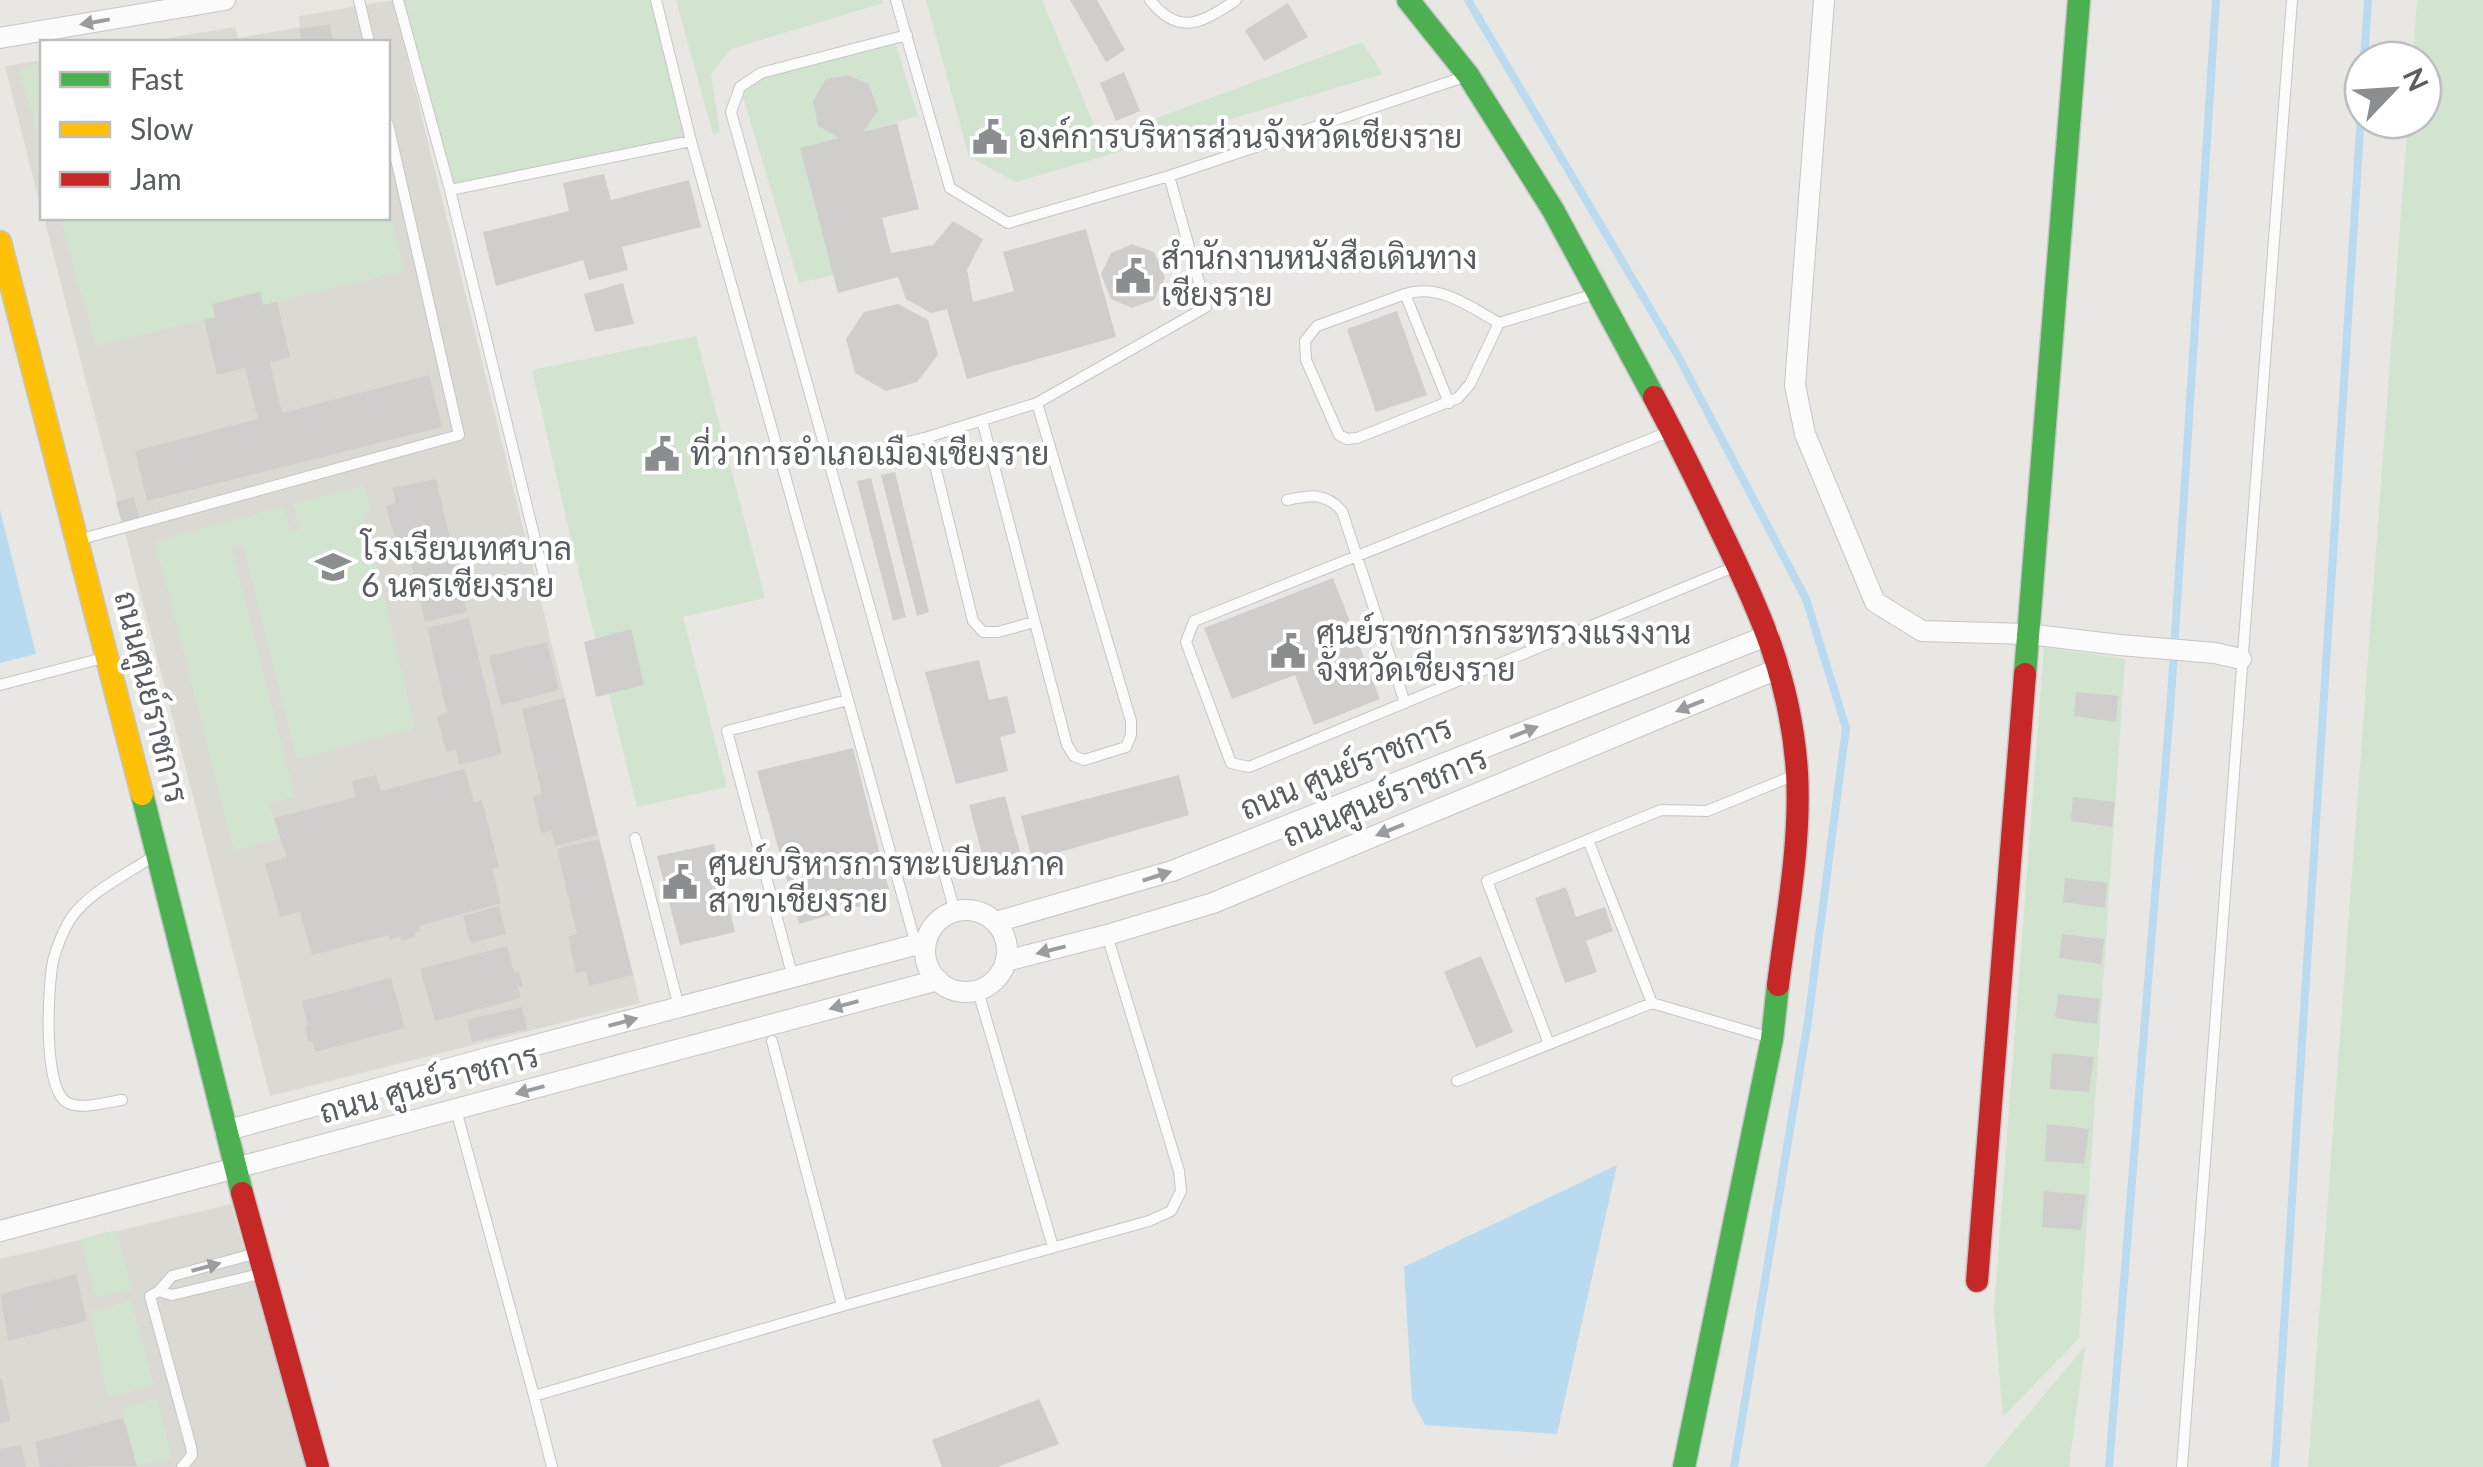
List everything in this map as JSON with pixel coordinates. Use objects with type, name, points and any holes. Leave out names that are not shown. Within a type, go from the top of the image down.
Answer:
[{"type":"street","points":[[0,38],[225,0]]},
{"type":"street","points":[[1408,0],[1468,75],[1553,210],[1599,293],[1672,430],[1770,635],[1791,717],[1796,839],[1772,1039],[1684,1467]]},
{"type":"street","points":[[1824,0],[1795,385],[1804,434],[1875,602],[1922,631],[2028,634],[2241,659]]},
{"type":"street","points":[[1977,1281],[2078,0]]},
{"type":"street","name":"ถนนศูนย์ราชการ","points":[[0,242],[235,1170]]},
{"type":"street","name":"ถนน ศูนย์ราชการ","points":[[996,922],[1172,871],[1770,635]]},
{"type":"street","name":"ถนนศูนย์ราชการ","points":[[1006,961],[1212,903],[1780,668]]},
{"type":"street","points":[[977,911],[996,922],[1004,934],[1006,961],[1000,974],[978,991],[963,992],[938,980],[921,944],[936,923],[954,912],[977,911]]},
{"type":"street","name":"ถนน ศูนย์ราชการ","points":[[226,1131],[921,944]]},
{"type":"street","name":"ถนน ศูนย์ราชการ","points":[[0,1231],[938,980]]},
{"type":"street","points":[[235,1170],[318,1467]]},
{"type":"lane","points":[[359,0],[369,40]]},
{"type":"lane","points":[[398,0],[450,190],[548,593]]},
{"type":"lane","points":[[656,0],[691,140],[848,700],[921,944]]},
{"type":"lane","points":[[896,0],[950,188],[1008,223],[1169,176],[1468,75]]},
{"type":"lane","points":[[1150,0],[1175,23],[1214,15],[1236,0]]},
{"type":"lane","points":[[2182,1467],[2292,0]]},
{"type":"lane","points":[[907,35],[761,73],[740,87],[731,112],[954,912]]},
{"type":"lane","points":[[78,540],[459,435],[390,133]]},
{"type":"lane","points":[[450,190],[691,140]]},
{"type":"lane","points":[[828,462],[928,437],[1037,403],[1206,306],[1169,176]]},
{"type":"lane","points":[[1500,324],[1465,392],[1450,403],[1347,439],[1339,436],[1306,360],[1305,341],[1317,326],[1405,294],[1434,290],[1500,324],[1599,293]]},
{"type":"lane","points":[[1405,294],[1450,403]]},
{"type":"lane","points":[[982,420],[1067,745],[1074,756],[1084,760],[1126,746],[1132,734],[1037,403]]},
{"type":"lane","points":[[1672,430],[1194,621],[1186,642],[1231,763],[1250,767],[1738,566]]},
{"type":"lane","points":[[928,437],[973,621],[984,632],[1034,622]]},
{"type":"lane","points":[[1287,500],[1312,495],[1325,497],[1342,512],[1404,703]]},
{"type":"lane","points":[[0,685],[108,657]]},
{"type":"lane","points":[[793,978],[727,732],[848,700]]},
{"type":"lane","points":[[1549,1044],[1487,881],[1661,810],[1706,811],[1796,774]]},
{"type":"lane","points":[[635,838],[680,1008]]},
{"type":"lane","points":[[1588,840],[1652,1003]]},
{"type":"lane","points":[[122,1100],[81,1105],[67,1103],[58,1094],[52,1079],[48,994],[54,958],[74,914],[91,897],[157,854]]},
{"type":"lane","points":[[534,1396],[1150,1221],[1171,1211],[1181,1191],[1179,1171],[1107,935]]},
{"type":"lane","points":[[978,991],[1053,1247]]},
{"type":"lane","points":[[1457,1081],[1652,1003],[1772,1039]]},
{"type":"lane","points":[[772,1041],[842,1306]]},
{"type":"lane","points":[[456,1110],[552,1467]]},
{"type":"lane","points":[[160,1291],[172,1295],[261,1263]]},
{"type":"lane","points":[[182,1467],[192,1455],[192,1447],[150,1299],[172,1276],[261,1263]]},
{"type":"shaded area","name":"โรงเรียนเทศบาล 6 นครเชียงราย","points":[[393,0],[640,1003],[270,1096],[45,220],[390,220],[390,40],[156,40],[235,27],[238,38],[300,27],[299,16]]},
{"type":"shaded area","points":[[40,60],[40,205],[5,66]]},
{"type":"shaded area","points":[[231,1204],[307,1467],[0,1467],[0,1259]]},
{"type":"green space","points":[[398,0],[656,0],[691,141],[450,190]]},
{"type":"green space","points":[[676,0],[883,3],[731,49],[711,74],[720,132],[713,134]]},
{"type":"green space","points":[[926,0],[1042,0],[1100,139],[1362,42],[1383,74],[1016,182],[969,157]]},
{"type":"green space","points":[[2417,0],[2483,0],[2483,1467],[2308,1467],[2407,140],[2443,140],[2443,40],[2414,40]]},
{"type":"green space","points":[[894,39],[918,116],[863,132],[878,110],[869,84],[848,75],[827,79],[813,101],[818,126],[839,138],[834,275],[799,283],[740,87],[761,73]]},
{"type":"green space","points":[[40,65],[40,147],[19,70]]},
{"type":"green space","points":[[390,212],[404,271],[263,305],[259,292],[212,304],[215,317],[96,346],[61,220],[390,220]]},
{"type":"green space","points":[[696,336],[765,598],[683,617],[727,787],[637,807],[532,370]]},
{"type":"green space","points":[[364,486],[371,511],[364,513],[415,728],[297,759],[243,545],[231,547],[295,796],[269,803],[279,838],[234,851],[155,541],[283,507],[291,532],[300,529],[293,504]]},
{"type":"green space","points":[[2044,647],[2125,659],[2079,1338],[2003,1417],[1994,1309]]},
{"type":"green space","points":[[116,1230],[132,1289],[96,1297],[80,1239]]},
{"type":"green space","points":[[131,1300],[154,1385],[108,1397],[90,1312]]},
{"type":"green space","points":[[2085,1346],[2069,1467],[1984,1467]]},
{"type":"green space","points":[[157,1399],[172,1458],[137,1466],[122,1408]]},
{"type":"water","points":[[0,510],[36,654],[0,663]]},
{"type":"water","points":[[1617,1165],[1557,1434],[1425,1425],[1412,1400],[1404,1267]]},
{"type":"building","points":[[1070,0],[1097,0],[1125,50],[1106,62]]},
{"type":"building","points":[[1288,3],[1308,37],[1264,61],[1245,30]]},
{"type":"building","points":[[330,24],[333,40],[302,40],[299,29]]},
{"type":"building","points":[[1124,72],[1140,111],[1116,121],[1100,83]]},
{"type":"building","points":[[848,75],[869,84],[878,110],[863,132],[897,123],[919,209],[882,218],[891,253],[933,245],[953,221],[983,239],[967,270],[973,302],[1014,291],[1003,252],[1086,229],[1116,337],[967,379],[947,309],[931,313],[906,299],[898,277],[838,293],[800,148],[839,138],[818,126],[813,101],[826,79]]},
{"type":"building","points":[[604,174],[611,200],[689,180],[701,227],[622,247],[628,270],[589,280],[583,260],[496,286],[483,232],[569,211],[563,183]]},
{"type":"building","name":"สำนักงานหนังสือเดินทาง เชียงราย","points":[[1132,244],[1154,252],[1165,278],[1154,300],[1132,308],[1111,299],[1101,274],[1111,253]]},
{"type":"building","points":[[623,283],[634,324],[595,332],[584,294]]},
{"type":"building","points":[[260,292],[263,305],[277,302],[290,357],[270,363],[282,413],[429,375],[442,427],[147,501],[135,451],[258,419],[245,368],[217,375],[204,320],[215,317],[212,304]]},
{"type":"building","points":[[898,304],[928,320],[938,355],[917,382],[886,391],[855,373],[846,339],[864,312]]},
{"type":"building","points":[[1397,311],[1427,395],[1376,412],[1347,329]]},
{"type":"building","points":[[895,472],[929,612],[917,616],[881,475]]},
{"type":"building","points":[[871,478],[906,617],[893,621],[857,481]]},
{"type":"building","points":[[436,479],[467,612],[425,622],[405,540],[396,542],[386,506],[396,503],[392,488]]},
{"type":"building","points":[[134,497],[139,518],[122,523],[116,502]]},
{"type":"building","name":"ศูนย์ราชการกระทรวงแรงงาน จังหวัดเชียงราย","points":[[1333,578],[1380,699],[1314,725],[1295,675],[1232,699],[1204,628]]},
{"type":"building","points":[[469,618],[502,754],[459,765],[456,750],[446,752],[437,716],[447,713],[427,628]]},
{"type":"building","points":[[631,629],[644,685],[596,697],[584,642]]},
{"type":"building","points":[[547,642],[559,690],[501,705],[489,656]]},
{"type":"building","points":[[979,660],[989,700],[1007,696],[1016,733],[1000,737],[1008,771],[956,784],[925,672]]},
{"type":"building","points":[[2076,692],[2118,696],[2116,722],[2074,716]]},
{"type":"building","points":[[565,698],[598,835],[555,846],[551,831],[541,833],[533,796],[542,794],[522,709]]},
{"type":"building","points":[[853,748],[891,897],[799,924],[757,771]]},
{"type":"building","points":[[465,769],[474,803],[482,800],[499,867],[492,868],[501,903],[419,926],[421,931],[415,937],[402,941],[400,937],[390,940],[389,935],[312,955],[300,912],[280,917],[265,863],[287,858],[274,818],[356,797],[352,781],[376,775],[381,791]]},
{"type":"building","points":[[1179,775],[1189,815],[1032,860],[1021,816]]},
{"type":"building","points":[[1005,796],[1023,863],[987,873],[969,805]]},
{"type":"building","points":[[2073,797],[2115,802],[2112,827],[2071,821]]},
{"type":"building","points":[[599,839],[633,975],[589,986],[586,971],[576,973],[568,937],[577,934],[557,849]]},
{"type":"building","points":[[714,844],[735,932],[680,945],[657,856]]},
{"type":"building","points":[[2065,878],[2107,883],[2105,908],[2063,902]]},
{"type":"building","points":[[1566,887],[1576,917],[1605,907],[1613,931],[1586,941],[1597,972],[1565,983],[1535,898]]},
{"type":"building","points":[[499,906],[506,934],[470,943],[463,916]]},
{"type":"building","points":[[2062,934],[2104,939],[2101,964],[2059,958]]},
{"type":"building","points":[[507,946],[514,973],[519,972],[523,986],[518,987],[521,998],[435,1021],[420,969]]},
{"type":"building","points":[[1481,956],[1513,1032],[1476,1048],[1444,972]]},
{"type":"building","points":[[391,978],[405,1028],[315,1052],[312,1041],[308,1041],[302,1001]]},
{"type":"building","points":[[2058,994],[2100,999],[2097,1024],[2055,1018]]},
{"type":"building","points":[[522,1007],[527,1029],[472,1042],[467,1020]]},
{"type":"building","points":[[2052,1053],[2094,1057],[2089,1092],[2050,1089]]},
{"type":"building","points":[[2047,1124],[2089,1129],[2084,1164],[2045,1161]]},
{"type":"building","points":[[2044,1191],[2086,1195],[2081,1230],[2042,1227]]},
{"type":"building","points":[[76,1274],[87,1321],[8,1341],[0,1294]]},
{"type":"building","points":[[0,1378],[10,1421],[0,1424]]},
{"type":"building","points":[[1039,1399],[1059,1444],[997,1467],[942,1467],[932,1440]]},
{"type":"building","points":[[123,1418],[137,1466],[40,1467],[35,1442]]},
{"type":"building","points":[[21,1445],[26,1467],[0,1467],[0,1449]]},
{"type":"waterway","points":[[1468,0],[1678,356],[1806,599],[1846,728],[1808,1021],[1734,1467]]},
{"type":"waterway","points":[[2109,1467],[2171,697],[2216,0]]},
{"type":"waterway","points":[[2365,40],[2368,0]]},
{"type":"waterway","points":[[2275,1467],[2359,140]]},
{"type":"traffic: fast","points":[[1408,0],[1468,75],[1553,210],[1654,397]]},
{"type":"traffic: fast","points":[[2025,674],[2079,0]]},
{"type":"traffic: fast","points":[[142,794],[242,1193]]},
{"type":"traffic: fast","points":[[1684,1467],[1772,1039],[1778,985]]},
{"type":"traffic: slow","points":[[0,242],[142,794]]},
{"type":"traffic: jam","points":[[1654,397],[1747,587],[1771,645],[1788,706],[1797,772],[1797,825],[1778,985]]},
{"type":"traffic: jam","points":[[1977,1281],[2025,674]]},
{"type":"traffic: jam","points":[[242,1193],[318,1467]]},
{"type":"place","name":"องค์การบริหารส่วนจังหวัดเชียงราย","points":[[990,137]]},
{"type":"place","name":"สำนักงานหนังสือเดินทาง เชียงราย","points":[[1133,276]]},
{"type":"place","name":"ที่ว่าการอำเภอเมืองเชียงราย","points":[[662,454]]},
{"type":"place","name":"โรงเรียนเทศบาล 6 นครเชียงราย","points":[[333,567]]},
{"type":"place","name":"ศูนย์ราชการกระทรวงแรงงาน จังหวัดเชียงราย","points":[[1288,651]]},
{"type":"place","name":"ศูนย์บริหารการทะเบียนภาค สาขาเชียงราย","points":[[680,882]]}]
